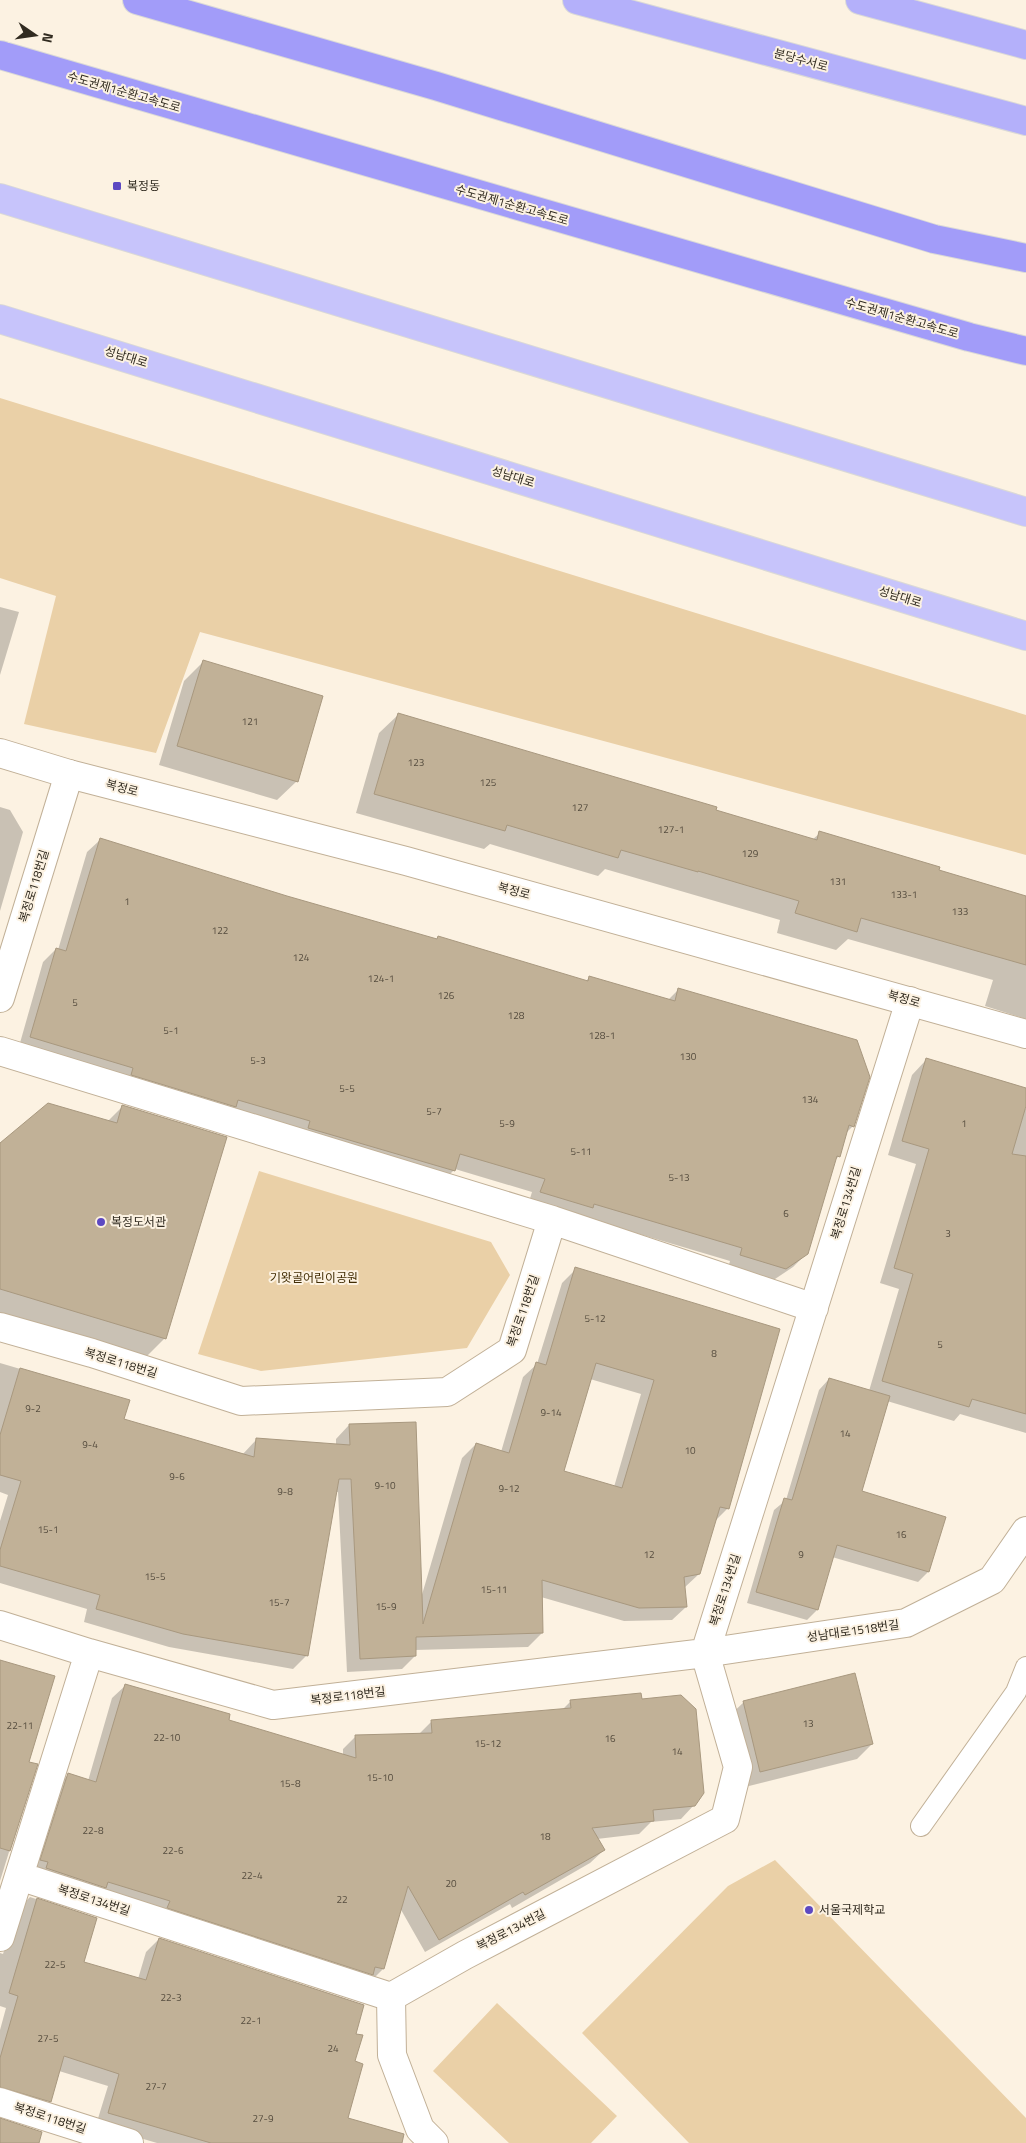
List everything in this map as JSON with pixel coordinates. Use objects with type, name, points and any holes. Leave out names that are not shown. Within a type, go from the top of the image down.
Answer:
[{"type":"highway","points":[[137,0],[436,86],[934,239],[1026,258]]},
{"type":"highway","name":"분당수서로","points":[[577,0],[1026,121]]},
{"type":"highway","points":[[860,0],[1026,45]]},
{"type":"highway","name":"수도권제1순환고속도로","points":[[0,56],[864,307],[1026,351]]},
{"type":"main road","points":[[0,198],[1026,512]]},
{"type":"main road","name":"성남대로","points":[[0,318],[1026,636]]},
{"type":"street","name":"복정로","points":[[0,753],[69,774],[406,862],[1026,1034]]},
{"type":"street","name":"복정로118번길","points":[[0,998],[69,774]]},
{"type":"street","name":"복정로134번길","points":[[19,1876],[391,1997],[465,1955],[726,1820],[738,1767],[705,1653],[910,1001]]},
{"type":"street","points":[[0,1051],[552,1220],[814,1308]]},
{"type":"street","name":"복정로118번길","points":[[0,1327],[92,1353],[241,1401],[447,1392],[512,1350],[552,1220]]},
{"type":"street","name":"성남대로1518번길","points":[[705,1653],[906,1623],[992,1580],[1026,1530]]},
{"type":"street","name":"복정로118번길","points":[[0,1625],[89,1653],[273,1705],[705,1653]]},
{"type":"street","points":[[0,1937],[89,1653]]},
{"type":"street","points":[[391,1997],[392,2055],[420,2129],[434,2143]]},
{"type":"street","name":"복정로118번길","points":[[0,2102],[128,2143]]},
{"type":"lane","points":[[921,1826],[1016,1692],[1026,1666]]},
{"type":"green space","points":[[0,398],[1026,715],[1026,855],[200,632],[156,753],[24,724],[56,596],[0,578]]},
{"type":"green space","name":"기왓골어린이공원","points":[[259,1171],[491,1242],[510,1275],[467,1348],[261,1371],[198,1354]]},
{"type":"green space","points":[[775,1860],[1026,2118],[1026,2143],[689,2143],[582,2033],[728,1886]]},
{"type":"green space","points":[[497,2003],[617,2116],[591,2143],[509,2143],[433,2071]]},
{"type":"building","points":[[203,660],[323,696],[298,782],[177,746]]},
{"type":"building","points":[[398,713],[717,807],[716,810],[817,840],[819,831],[940,867],[939,870],[1026,896],[1026,965],[861,918],[857,932],[795,913],[799,901],[698,871],[621,850],[618,858],[507,825],[505,831],[374,794]]},
{"type":"building","points":[[100,838],[287,896],[437,939],[438,936],[588,981],[589,976],[675,1001],[678,988],[857,1040],[870,1077],[854,1127],[849,1125],[840,1157],[837,1156],[808,1254],[786,1269],[740,1255],[742,1248],[594,1204],[593,1208],[540,1192],[545,1179],[460,1154],[455,1171],[308,1128],[310,1121],[238,1100],[236,1107],[131,1075],[133,1068],[30,1037],[56,948],[66,951]]},
{"type":"building","points":[[926,1058],[1026,1088],[1026,1106],[1012,1154],[1026,1156],[1026,1414],[972,1399],[969,1407],[882,1381],[913,1274],[894,1268],[929,1149],[902,1141]]},
{"type":"building","name":"복정도서관","points":[[48,1103],[117,1123],[122,1105],[227,1137],[166,1339],[0,1289],[0,1143]]},
{"type":"building","points":[[575,1267],[780,1329],[729,1509],[720,1507],[700,1574],[684,1577],[687,1607],[639,1608],[542,1580],[543,1633],[416,1637],[416,1656],[360,1659],[351,1479],[339,1479],[308,1656],[183,1634],[96,1609],[100,1595],[0,1566],[0,1550],[21,1481],[0,1475],[0,1435],[20,1368],[130,1400],[124,1419],[254,1457],[256,1438],[350,1445],[349,1424],[416,1422],[423,1624],[476,1443],[509,1453],[536,1362],[546,1365]],"holes":[[[596,1363],[654,1380],[622,1488],[564,1471]]]},
{"type":"building","points":[[829,1378],[890,1396],[862,1491],[946,1517],[929,1572],[837,1545],[818,1610],[756,1592],[784,1498],[792,1500]]},
{"type":"building","points":[[0,1660],[55,1676],[29,1762],[38,1764],[10,1851],[0,1848]]},
{"type":"building","points":[[855,1673],[873,1744],[760,1772],[743,1701]]},
{"type":"building","points":[[125,1684],[230,1714],[229,1720],[356,1758],[355,1735],[432,1733],[431,1720],[571,1708],[570,1700],[641,1693],[642,1699],[681,1695],[696,1709],[704,1793],[695,1806],[653,1810],[654,1821],[592,1828],[605,1850],[525,1895],[523,1892],[439,1940],[408,1886],[384,1969],[375,1967],[373,1975],[167,1908],[170,1901],[108,1882],[106,1888],[46,1868],[48,1862],[40,1860],[68,1773],[96,1782]]},
{"type":"building","points":[[37,1898],[97,1918],[84,1962],[146,1980],[159,1938],[364,2005],[356,2034],[363,2035],[355,2061],[363,2064],[348,2118],[404,2134],[402,2143],[211,2143],[108,2113],[119,2074],[64,2056],[51,2102],[0,2087],[0,2058],[18,1996],[9,1993]]},
{"type":"building","points":[[0,2118],[42,2132],[39,2143],[0,2143]]},
{"type":"place","name":"복정동","points":[[117,186]]},
{"type":"place","name":"복정도서관","points":[[101,1222]]},
{"type":"place","name":"서울국제학교","points":[[809,1910]]}]
